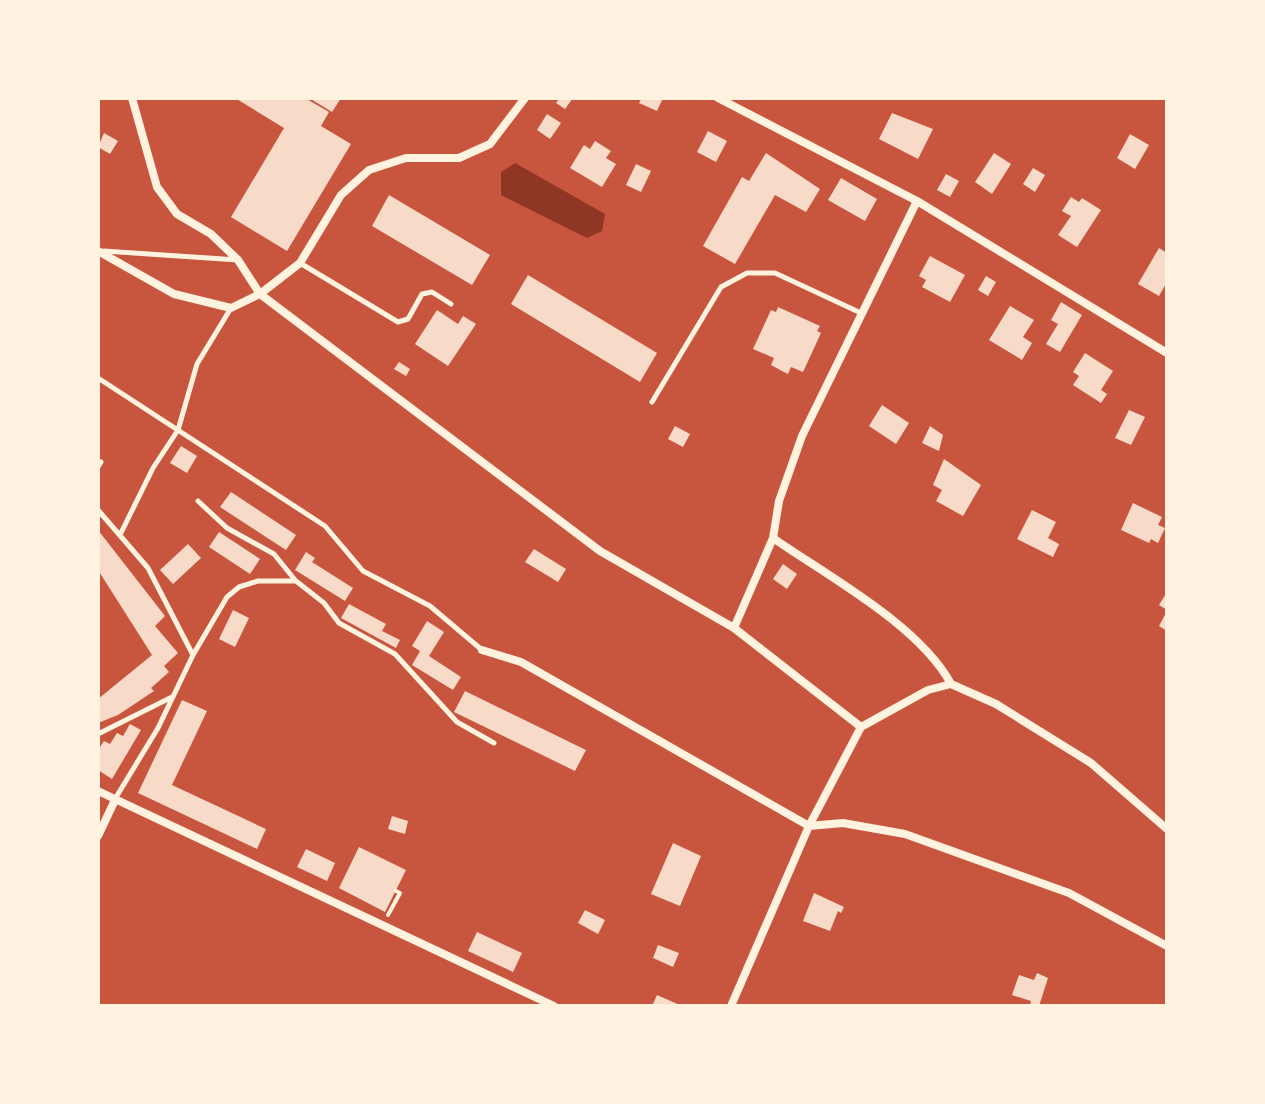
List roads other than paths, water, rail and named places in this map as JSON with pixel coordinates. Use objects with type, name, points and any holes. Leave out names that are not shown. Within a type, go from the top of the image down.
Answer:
[{"type":"street","points":[[132,98],[157,187],[177,214],[211,234],[238,260],[260,294],[600,551],[734,628],[861,727]]},
{"type":"street","points":[[99,251],[174,294],[231,308],[260,294],[300,263],[341,195],[369,170],[406,158],[459,158],[490,144],[525,98]]},
{"type":"street","points":[[718,98],[917,201],[1167,353]]},
{"type":"street","points":[[734,628],[773,538],[779,501],[802,436],[917,201]]},
{"type":"street","points":[[773,538],[917,638],[939,661],[951,684],[996,704],[1091,763],[1167,829]]},
{"type":"street","points":[[482,650],[521,662],[809,826],[843,823],[905,834],[1069,893],[1167,946]]},
{"type":"street","points":[[731,1006],[809,826],[861,727],[928,690],[951,684]]},
{"type":"street","points":[[98,791],[554,1006]]},
{"type":"street","points":[[98,836],[115,800]]},
{"type":"lane","points":[[99,251],[238,260]]},
{"type":"lane","points":[[300,263],[398,322],[408,319],[422,294],[432,292],[451,304]]},
{"type":"lane","points":[[652,402],[721,287],[747,273],[775,273],[862,314]]},
{"type":"lane","points":[[120,535],[153,468],[178,430],[197,364],[231,308]]},
{"type":"lane","points":[[98,378],[325,526],[363,571],[430,606],[482,650]]},
{"type":"lane","points":[[198,501],[227,528],[274,554],[296,581],[324,603],[339,623],[395,654],[457,722],[494,743]]},
{"type":"lane","points":[[98,510],[148,568],[193,655]]},
{"type":"lane","points":[[115,800],[227,597],[239,587],[258,581],[296,581]]},
{"type":"lane","points":[[98,734],[173,697]]}]
